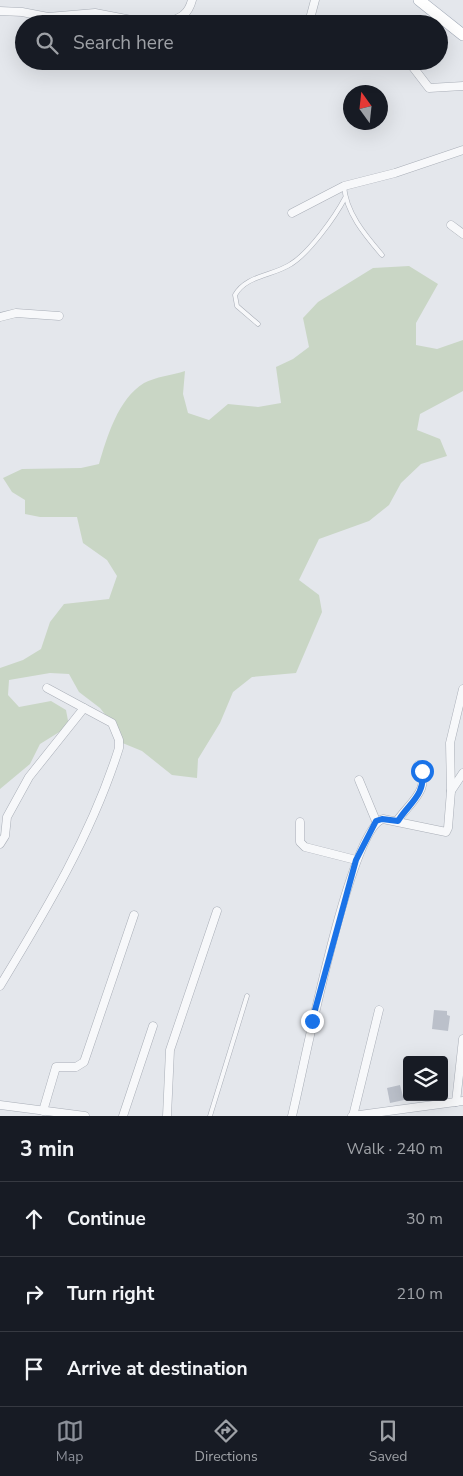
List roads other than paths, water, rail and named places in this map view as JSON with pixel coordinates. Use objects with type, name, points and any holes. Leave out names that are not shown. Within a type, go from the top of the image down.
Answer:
[{"type":"main road","points":[[419,0],[438,15]]},
{"type":"main road","points":[[448,23],[463,35]]},
{"type":"street","points":[[184,15],[189,10],[192,0]]},
{"type":"street","points":[[311,15],[315,0]]},
{"type":"street","points":[[0,12],[22,12],[42,15]]},
{"type":"street","points":[[64,15],[95,13],[105,15]]},
{"type":"street","points":[[415,70],[429,88],[463,86]]},
{"type":"street","points":[[292,213],[344,186],[414,167],[463,150]]},
{"type":"street","points":[[451,225],[463,234]]},
{"type":"street","points":[[0,317],[16,313],[59,316]]},
{"type":"street","points":[[0,986],[76,855],[102,800],[119,748],[119,740],[112,723],[106,717],[84,708],[47,688]]},
{"type":"street","points":[[292,1116],[312,1021],[356,860],[376,821],[382,819],[398,821],[446,832],[448,828],[451,791],[450,743],[463,689]]},
{"type":"street","points":[[0,844],[5,836],[7,817],[29,777],[84,708]]},
{"type":"street","points":[[398,821],[413,804],[422,788],[422,771],[418,764]]},
{"type":"street","points":[[451,791],[463,773]]},
{"type":"street","points":[[359,780],[376,821]]},
{"type":"street","points":[[300,822],[300,842],[305,846],[356,860]]},
{"type":"street","points":[[167,1116],[170,1050],[217,911]]},
{"type":"street","points":[[43,1111],[56,1067],[76,1067],[84,1062],[134,915]]},
{"type":"street","points":[[379,1010],[352,1116],[381,1115],[459,1102],[463,1039]]},
{"type":"street","points":[[123,1116],[153,1026]]},
{"type":"street","points":[[0,1105],[85,1116]]},
{"type":"lane","points":[[344,186],[345,198],[366,235],[382,255]]},
{"type":"lane","points":[[258,324],[237,306],[235,295],[238,290],[249,281],[275,273],[294,263],[332,220],[345,198]]},
{"type":"lane","points":[[210,1116],[247,996]]}]
